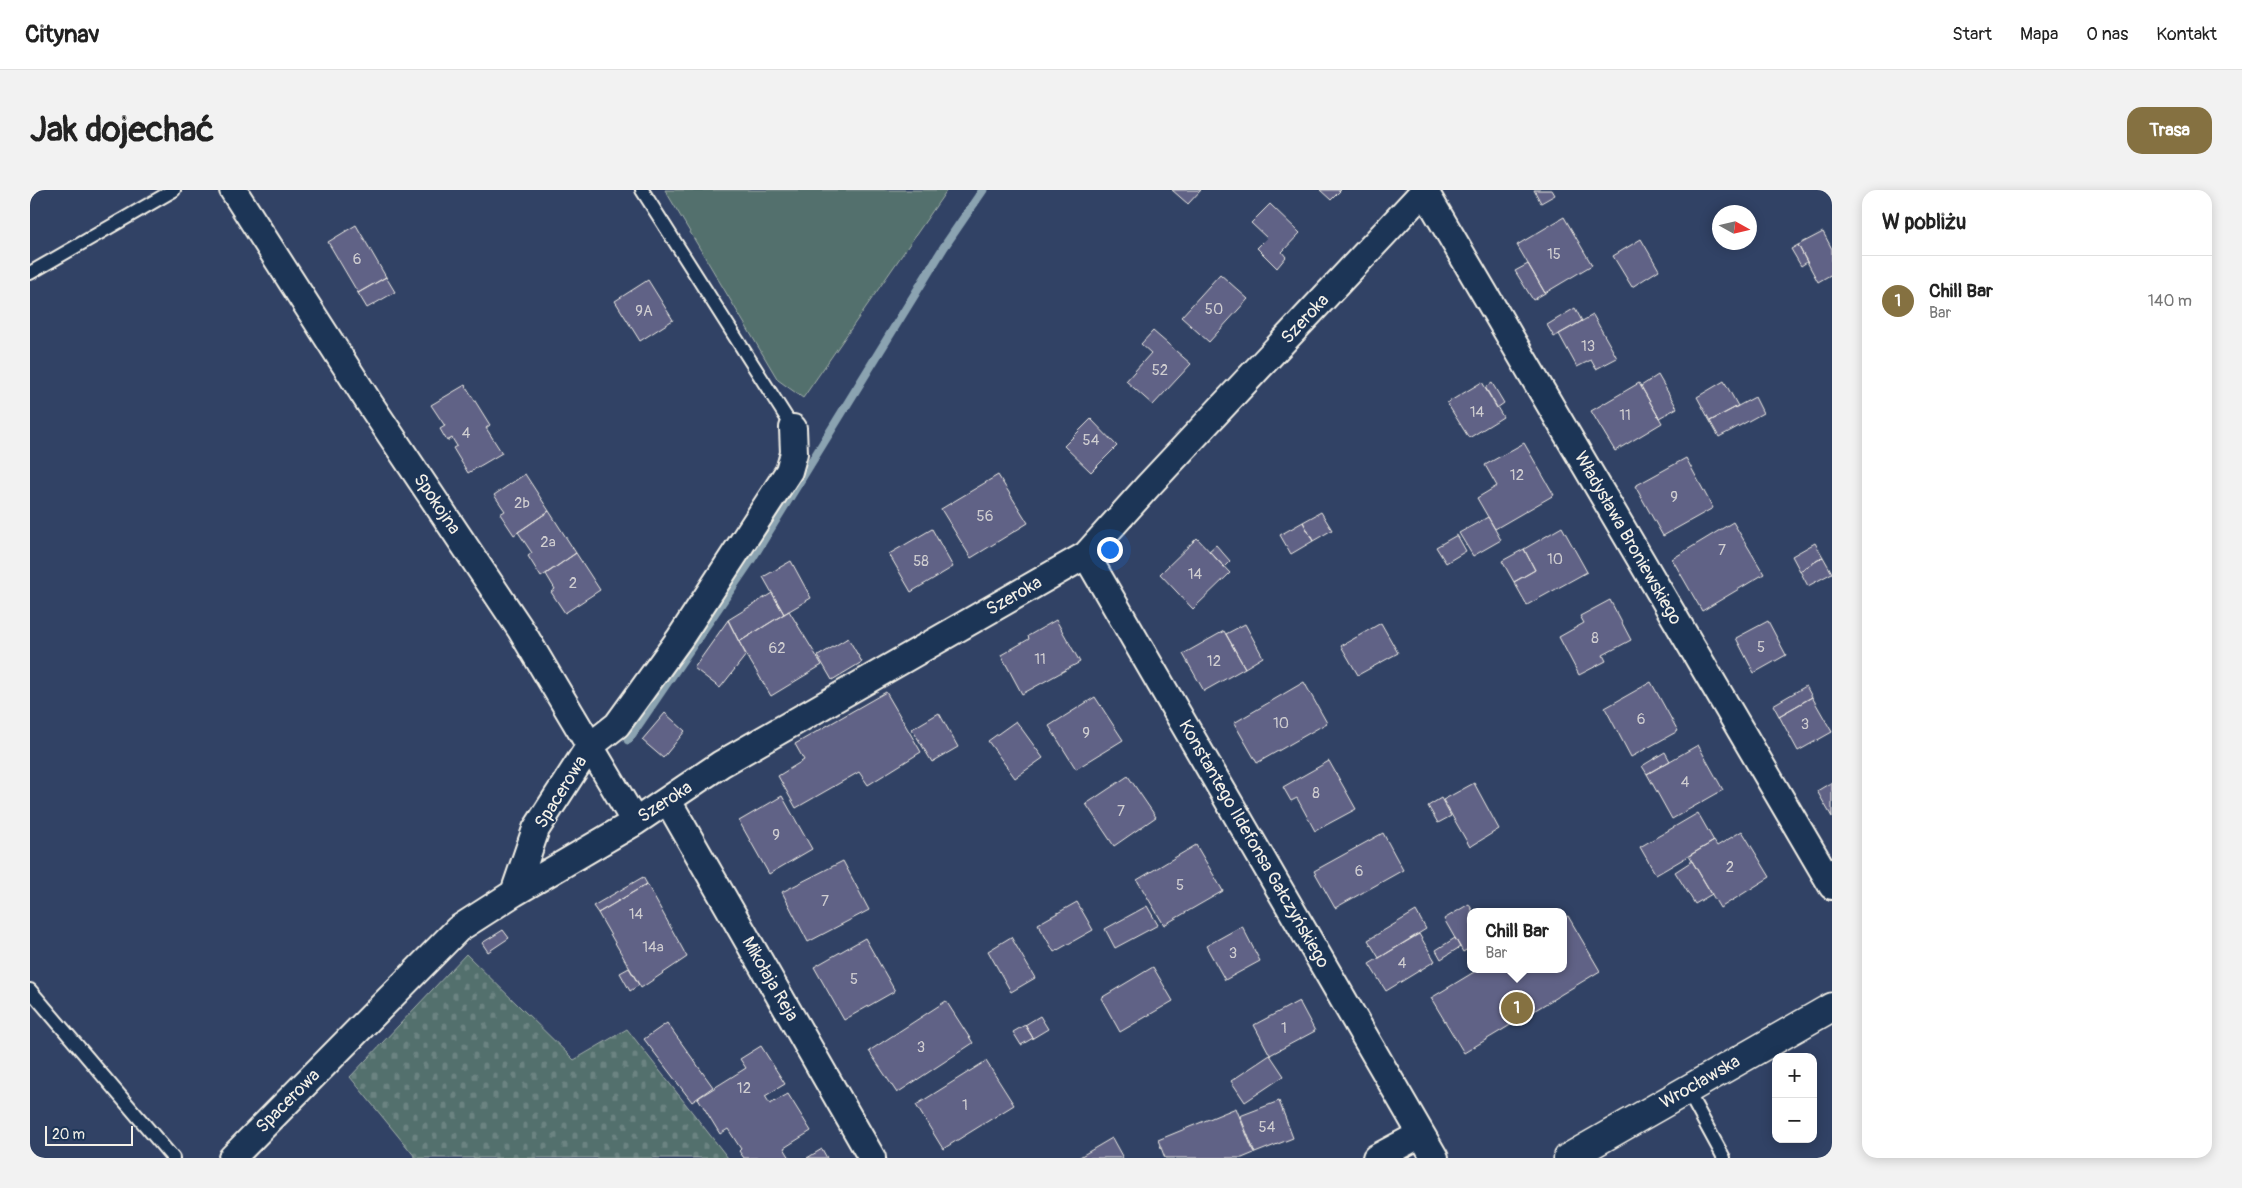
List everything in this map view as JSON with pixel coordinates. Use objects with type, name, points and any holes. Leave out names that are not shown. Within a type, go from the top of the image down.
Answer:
[{"type":"main road","name":"Wrocławska","points":[[1568,1158],[1832,1007]]},
{"type":"street","name":"Spokojna","points":[[233,190],[370,404],[521,630],[635,822]]},
{"type":"street","name":"Szeroka","points":[[514,893],[635,822],[721,764],[1086,555],[1148,486],[1425,190]]},
{"type":"street","name":"Władysława Broniewskiego","points":[[1425,190],[1832,886]]},
{"type":"street","name":"Spacerowa","points":[[232,1158],[458,929],[514,893],[536,828],[589,747],[617,725],[675,646],[789,471],[794,454],[793,428]]},
{"type":"street","name":"Konstantego Ildefonsa Gałczyńskiego","points":[[1086,555],[1435,1158]]},
{"type":"street","name":"Mikołaja Reja","points":[[668,801],[872,1158]]},
{"type":"street","points":[[1376,1158],[1420,1134]]},
{"type":"lane","points":[[30,274],[174,190]]},
{"type":"lane","points":[[642,190],[793,428]]},
{"type":"lane","points":[[30,990],[173,1158]]},
{"type":"lane","points":[[1687,1090],[1724,1158]]},
{"type":"green space","points":[[665,190],[947,190],[803,398],[778,380]]},
{"type":"green space","points":[[466,954],[574,1060],[627,1029],[728,1158],[416,1158],[350,1077]]},
{"type":"building","points":[[1172,190],[1201,190],[1188,204]]},
{"type":"building","points":[[1320,190],[1341,190],[1331,200]]},
{"type":"building","points":[[1534,190],[1552,190],[1555,195],[1541,203]]},
{"type":"building","points":[[1270,204],[1300,233],[1282,252],[1286,257],[1277,268],[1257,248],[1267,238],[1251,223]]},
{"type":"building","points":[[1564,217],[1592,265],[1545,293],[1517,245]]},
{"type":"building","points":[[356,225],[386,277],[358,293],[328,242]]},
{"type":"building","points":[[1823,232],[1832,249],[1832,274],[1818,282],[1798,245]]},
{"type":"building","points":[[1641,239],[1659,270],[1632,287],[1613,256]]},
{"type":"building","points":[[1798,245],[1807,262],[1801,266],[1791,249]]},
{"type":"building","points":[[1528,264],[1545,293],[1533,300],[1515,271]]},
{"type":"building","points":[[1220,274],[1248,299],[1209,342],[1181,317]]},
{"type":"building","points":[[386,277],[395,292],[367,308],[358,293]]},
{"type":"building","points":[[648,280],[673,320],[640,341],[615,301]]},
{"type":"building","points":[[1575,308],[1582,321],[1554,337],[1547,325]]},
{"type":"building","points":[[1593,315],[1617,358],[1596,369],[1591,360],[1577,367],[1559,334]]},
{"type":"building","points":[[1153,331],[1191,364],[1153,405],[1126,381],[1151,353],[1141,344]]},
{"type":"building","points":[[1658,375],[1677,408],[1659,418],[1641,386]]},
{"type":"building","points":[[1724,381],[1738,406],[1710,421],[1697,397]]},
{"type":"building","points":[[1482,382],[1503,417],[1469,438],[1447,403]]},
{"type":"building","points":[[1492,383],[1504,403],[1497,408],[1485,388]]},
{"type":"building","points":[[1639,383],[1662,423],[1615,451],[1591,411]]},
{"type":"building","points":[[465,385],[490,425],[486,428],[502,453],[468,473],[453,448],[457,446],[452,438],[447,441],[440,429],[445,426],[431,405]]},
{"type":"building","points":[[1755,397],[1763,413],[1719,437],[1710,421]]},
{"type":"building","points":[[1091,419],[1117,446],[1091,472],[1064,446]]},
{"type":"building","points":[[1524,443],[1554,495],[1495,529],[1477,498],[1497,486],[1485,465]]},
{"type":"building","points":[[1686,458],[1713,508],[1663,536],[1635,486]]},
{"type":"building","points":[[525,474],[549,511],[514,535],[500,514],[505,511],[494,495]]},
{"type":"building","points":[[998,475],[1028,523],[971,558],[941,509]]},
{"type":"building","points":[[549,511],[576,553],[541,577],[528,556],[532,553],[518,532]]},
{"type":"building","points":[[1321,512],[1332,530],[1313,541],[1303,522]]},
{"type":"building","points":[[1488,517],[1501,540],[1473,556],[1459,533]]},
{"type":"building","points":[[1303,522],[1313,541],[1291,554],[1280,535]]},
{"type":"building","points":[[1733,522],[1764,574],[1702,611],[1672,559]]},
{"type":"building","points":[[1562,527],[1587,572],[1527,605],[1514,582],[1535,570],[1524,549]]},
{"type":"building","points":[[932,529],[953,567],[911,592],[889,554]]},
{"type":"building","points":[[1457,535],[1466,551],[1446,563],[1436,547]]},
{"type":"building","points":[[1197,538],[1230,573],[1193,609],[1160,574]]},
{"type":"building","points":[[1815,543],[1823,557],[1800,571],[1792,556]]},
{"type":"building","points":[[1216,545],[1230,561],[1224,567],[1209,551]]},
{"type":"building","points":[[1524,549],[1535,570],[1514,582],[1502,561]]},
{"type":"building","points":[[576,553],[600,590],[565,613],[551,592],[555,589],[546,574]]},
{"type":"building","points":[[1823,557],[1832,573],[1808,586],[1800,571]]},
{"type":"building","points":[[791,561],[811,598],[784,614],[763,577]]},
{"type":"building","points":[[772,593],[784,614],[739,642],[728,620]]},
{"type":"building","points":[[1610,600],[1631,640],[1603,655],[1606,661],[1579,675],[1559,637],[1584,623],[1580,616]]},
{"type":"building","points":[[789,611],[822,665],[771,696],[739,642]]},
{"type":"building","points":[[728,620],[746,655],[720,688],[694,668]]},
{"type":"building","points":[[1056,620],[1080,662],[1022,694],[1001,655],[1029,639],[1028,636]]},
{"type":"building","points":[[1768,621],[1786,655],[1754,673],[1736,638]]},
{"type":"building","points":[[1381,623],[1398,653],[1358,675],[1341,646]]},
{"type":"building","points":[[1245,624],[1263,657],[1245,668],[1226,634]]},
{"type":"building","points":[[1224,631],[1245,668],[1204,691],[1183,654]]},
{"type":"building","points":[[848,638],[862,662],[832,680],[818,656]]},
{"type":"building","points":[[1304,682],[1327,723],[1257,763],[1234,723]]},
{"type":"building","points":[[1651,682],[1678,731],[1631,757],[1605,708]]},
{"type":"building","points":[[1806,686],[1812,697],[1779,716],[1773,705]]},
{"type":"building","points":[[886,692],[921,752],[868,785],[859,772],[796,808],[778,776],[804,760],[795,744]]},
{"type":"building","points":[[1095,697],[1123,740],[1076,769],[1049,726]]},
{"type":"building","points":[[1812,697],[1832,732],[1798,751],[1779,716]]},
{"type":"building","points":[[665,713],[685,731],[663,758],[642,740]]},
{"type":"building","points":[[939,713],[958,747],[932,762],[912,729]]},
{"type":"building","points":[[1016,721],[1043,758],[1015,778],[988,741]]},
{"type":"building","points":[[1698,745],[1723,790],[1672,819],[1647,774]]},
{"type":"building","points":[[1665,752],[1670,761],[1647,774],[1642,766]]},
{"type":"building","points":[[1329,761],[1356,809],[1315,831],[1297,798],[1291,801],[1283,787]]},
{"type":"building","points":[[1128,776],[1156,817],[1114,846],[1086,804]]},
{"type":"building","points":[[1832,782],[1832,817],[1817,791]]},
{"type":"building","points":[[1474,783],[1499,829],[1470,847],[1443,800]]},
{"type":"building","points":[[782,796],[812,849],[769,874],[739,821]]},
{"type":"building","points":[[1441,798],[1451,816],[1438,823],[1428,806]]},
{"type":"building","points":[[1698,813],[1714,841],[1656,875],[1640,847]]},
{"type":"building","points":[[1742,831],[1770,877],[1720,908],[1689,856],[1714,841],[1717,846]]},
{"type":"building","points":[[1383,833],[1403,870],[1335,908],[1314,871]]},
{"type":"building","points":[[1196,845],[1223,891],[1164,925],[1137,880]]},
{"type":"building","points":[[843,861],[869,910],[808,942],[782,892]]},
{"type":"building","points":[[1692,861],[1712,894],[1695,904],[1675,872]]},
{"type":"building","points":[[643,877],[647,884],[598,913],[593,906]]},
{"type":"building","points":[[647,884],[687,957],[641,988],[598,913]]},
{"type":"building","points":[[1077,902],[1093,930],[1054,952],[1038,924]]},
{"type":"building","points":[[1469,904],[1471,908],[1467,908],[1467,950],[1463,952],[1444,919]]},
{"type":"building","points":[[1147,906],[1158,925],[1115,948],[1105,929]]},
{"type":"building","points":[[1416,911],[1426,929],[1379,958],[1368,940]]},
{"type":"building","points":[[1567,916],[1600,971],[1464,1053],[1431,998],[1472,973],[1567,973]]},
{"type":"building","points":[[1242,926],[1260,961],[1225,980],[1206,946]]},
{"type":"building","points":[[503,930],[509,938],[488,952],[482,943]]},
{"type":"building","points":[[1419,934],[1435,961],[1386,991],[1369,964]]},
{"type":"building","points":[[1011,937],[1035,978],[1011,992],[988,951]]},
{"type":"building","points":[[865,938],[895,991],[844,1020],[814,967]]},
{"type":"building","points":[[1455,938],[1460,947],[1441,959],[1436,950]]},
{"type":"building","points":[[1153,967],[1173,1001],[1120,1032],[1101,998]]},
{"type":"building","points":[[629,968],[639,985],[630,991],[620,973]]},
{"type":"building","points":[[946,1001],[973,1043],[897,1093],[869,1051]]},
{"type":"building","points":[[1299,1001],[1315,1031],[1270,1055],[1254,1025]]},
{"type":"building","points":[[1040,1016],[1048,1029],[1033,1038],[1025,1025]]},
{"type":"building","points":[[667,1023],[713,1087],[692,1102],[644,1039]]},
{"type":"building","points":[[1025,1025],[1033,1038],[1021,1045],[1013,1032]]},
{"type":"building","points":[[761,1046],[785,1084],[765,1096],[770,1104],[788,1094],[811,1131],[784,1148],[790,1158],[744,1158],[739,1151],[741,1149],[728,1129],[720,1134],[698,1098],[746,1068],[740,1059]]},
{"type":"building","points":[[1270,1055],[1284,1076],[1245,1102],[1231,1081]]},
{"type":"building","points":[[986,1061],[1014,1105],[943,1149],[916,1105]]},
{"type":"building","points":[[1279,1101],[1293,1138],[1255,1153],[1240,1116]]},
{"type":"building","points":[[1236,1108],[1254,1153],[1242,1158],[1165,1158],[1158,1140]]},
{"type":"building","points":[[1112,1138],[1123,1158],[1078,1158]]},
{"type":"building","points":[[822,1149],[827,1158],[807,1158]]},
{"type":"waterway","points":[[628,740],[753,557],[944,247],[983,190]]},
{"type":"place","name":"Chill Bar","points":[[1517,1008]]}]
